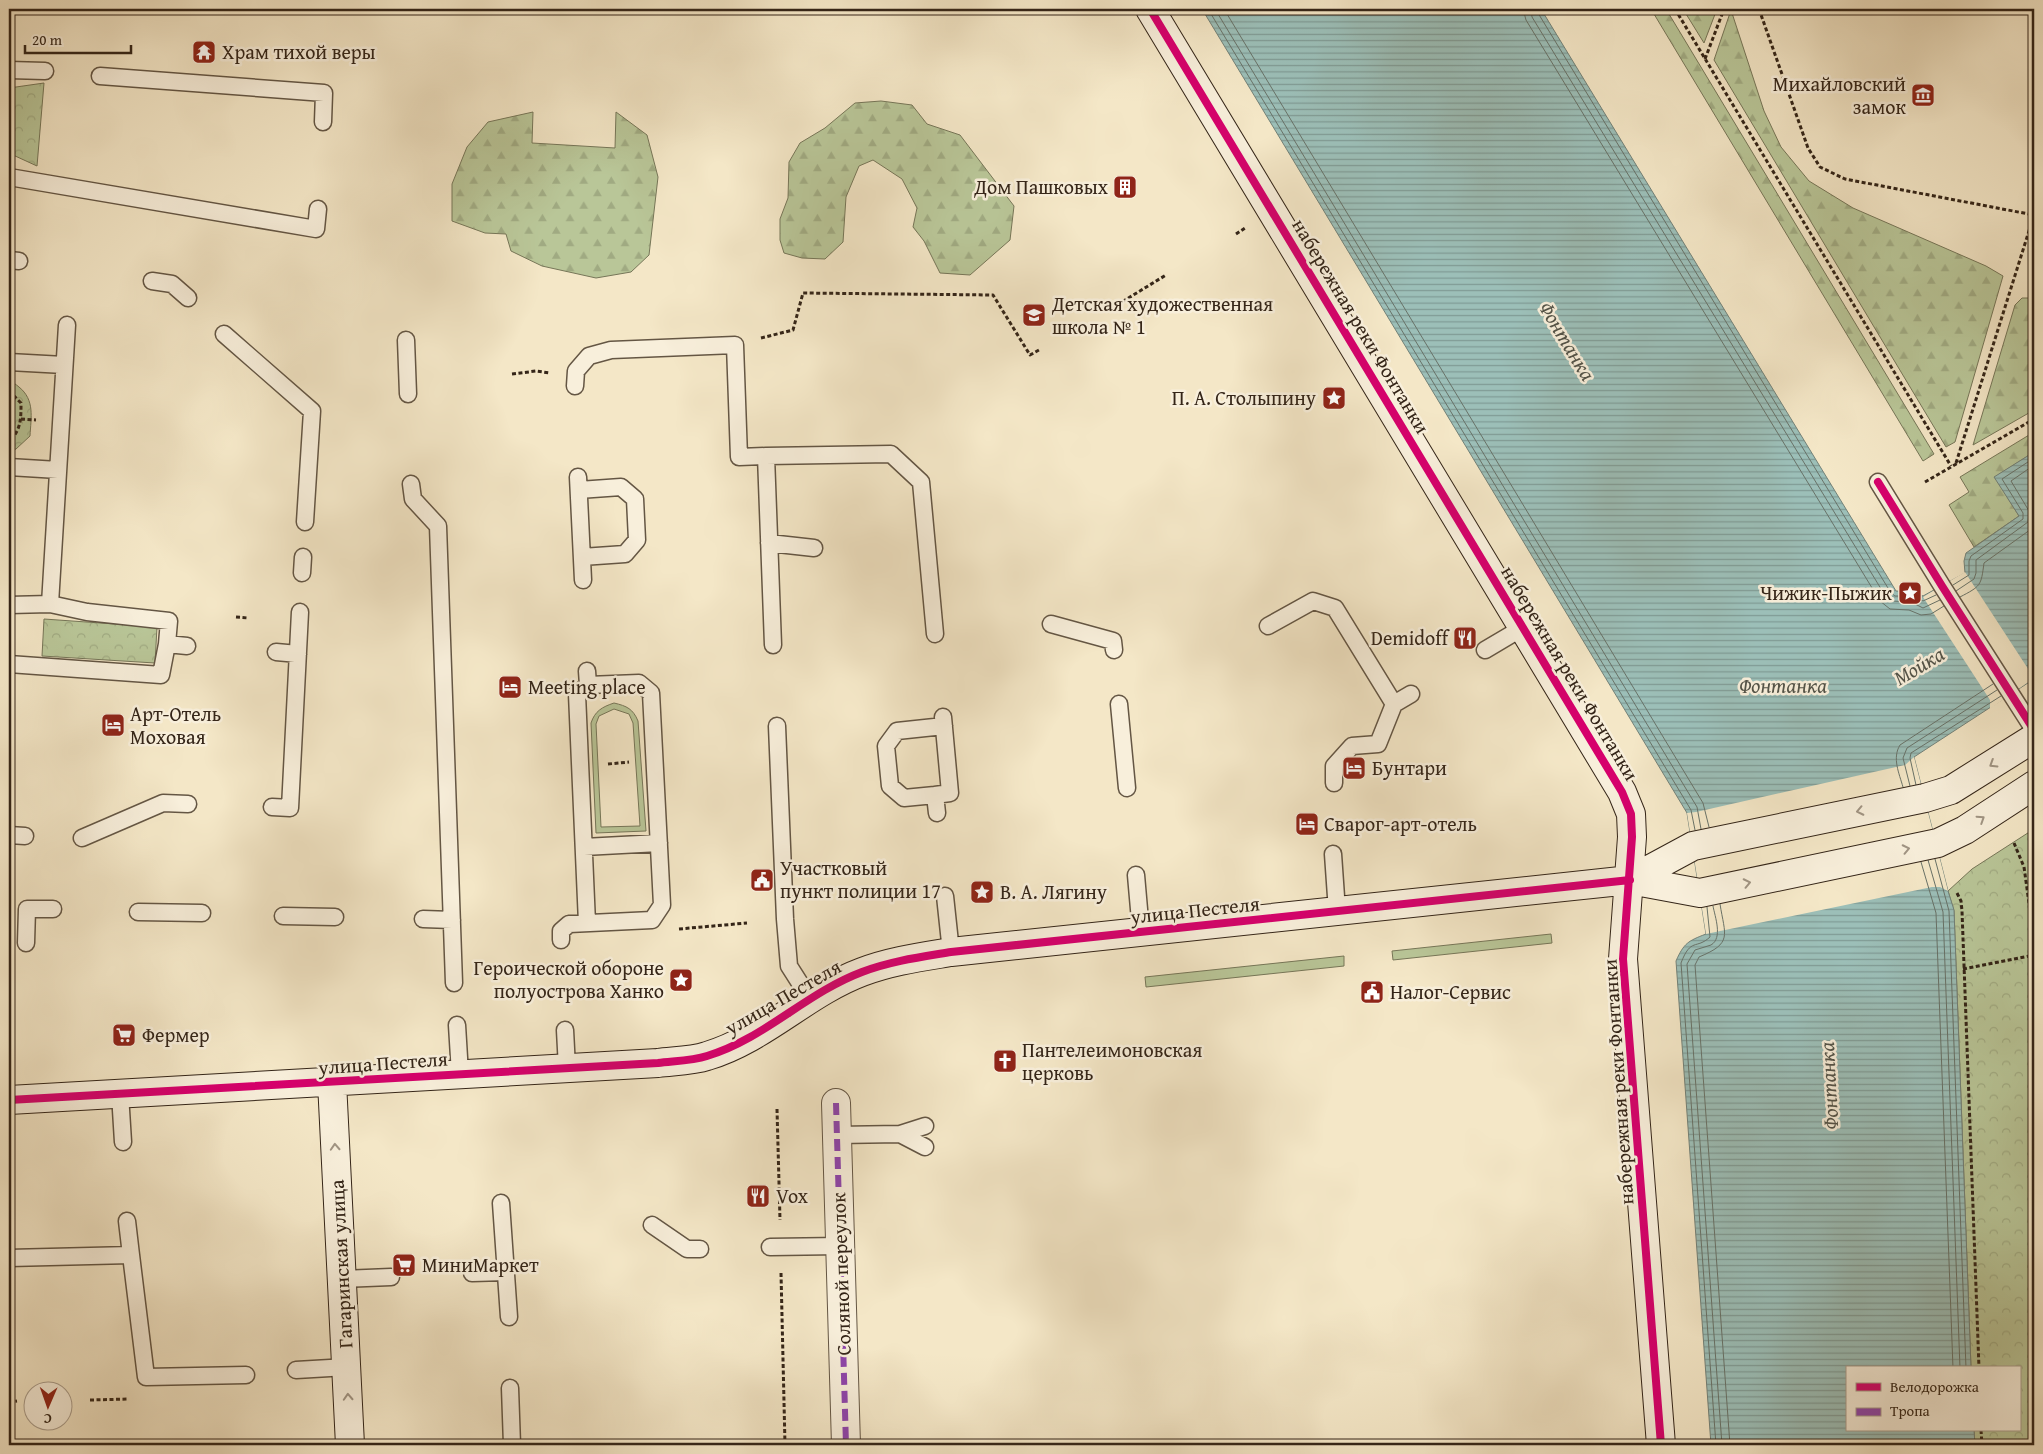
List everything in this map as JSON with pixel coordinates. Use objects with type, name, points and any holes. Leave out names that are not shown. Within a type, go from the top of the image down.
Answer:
[{"type":"street","name":"набережная реки Фонтанки","points":[[1150,9],[1524,627],[1622,792],[1631,814],[1630,880],[1623,960],[1661,1445]]},
{"type":"street","name":"улица Пестеля","points":[[1630,880],[1693,846],[1925,798],[1951,790],[2034,738]]},
{"type":"street","name":"улица Пестеля","points":[[9,1100],[658,1063],[706,1057],[744,1041],[810,999],[860,973],[904,959],[951,952],[1630,880],[1700,893],[1938,843],[1965,830],[2034,785]]},
{"type":"street","name":"Гагаринская улица","points":[[332,1082],[350,1445]]},
{"type":"street","name":"Соляной переулок","points":[[836,1103],[846,1445]]},
{"type":"lane","points":[[9,70],[45,72]]},
{"type":"lane","points":[[100,76],[324,93],[323,122]]},
{"type":"lane","points":[[9,176],[316,229],[318,209]]},
{"type":"lane","points":[[152,281],[172,284],[188,298]]},
{"type":"lane","points":[[50,604],[67,325]]},
{"type":"lane","points":[[224,334],[312,411],[305,522]]},
{"type":"lane","points":[[406,340],[408,394]]},
{"type":"lane","points":[[575,378],[589,356],[611,350],[735,345],[738,457],[891,454],[920,482],[925,560],[936,634]]},
{"type":"lane","points":[[9,362],[64,365]]},
{"type":"lane","points":[[766,456],[773,645]]},
{"type":"lane","points":[[9,468],[58,470]]},
{"type":"lane","points":[[1878,482],[2010,695],[2034,730]]},
{"type":"lane","points":[[582,557],[625,554],[637,540],[635,499],[621,487],[579,483],[582,557],[583,580]]},
{"type":"lane","points":[[411,484],[413,499],[438,526],[454,983]]},
{"type":"lane","points":[[769,543],[814,548]]},
{"type":"lane","points":[[1268,626],[1313,601],[1335,608],[1394,704]]},
{"type":"lane","points":[[9,605],[50,604],[87,612],[169,621],[162,674],[9,664]]},
{"type":"lane","points":[[272,807],[290,808],[300,612]]},
{"type":"lane","points":[[1051,624],[1113,641],[1114,650]]},
{"type":"lane","points":[[1485,650],[1524,627]]},
{"type":"lane","points":[[167,644],[188,646]]},
{"type":"lane","points":[[276,652],[298,654]]},
{"type":"lane","points":[[561,940],[561,931],[568,924],[652,920],[662,905],[651,693],[639,683],[587,678],[577,694],[587,923]]},
{"type":"lane","points":[[1334,783],[1334,766],[1352,746],[1378,744],[1394,704],[1411,694]]},
{"type":"lane","points":[[1119,704],[1127,788]]},
{"type":"lane","points":[[943,721],[950,794],[935,795],[904,798],[890,786],[886,746],[897,730],[943,721]]},
{"type":"lane","points":[[777,726],[785,919],[789,966],[810,999]]},
{"type":"lane","points":[[935,795],[937,813]]},
{"type":"lane","points":[[82,838],[163,803],[188,804]]},
{"type":"lane","points":[[584,847],[659,843]]},
{"type":"lane","points":[[1333,854],[1337,911]]},
{"type":"lane","points":[[1136,875],[1141,932]]},
{"type":"lane","points":[[945,896],[951,952]]},
{"type":"lane","points":[[26,944],[27,909],[54,909]]},
{"type":"lane","points":[[138,912],[202,913]]},
{"type":"lane","points":[[283,916],[335,918]]},
{"type":"lane","points":[[423,919],[452,920]]},
{"type":"lane","points":[[457,1025],[460,1074]]},
{"type":"lane","points":[[565,1030],[567,1068]]},
{"type":"lane","points":[[120,1094],[123,1142]]},
{"type":"lane","points":[[837,1135],[900,1134],[925,1126]]},
{"type":"lane","points":[[900,1134],[925,1147]]},
{"type":"lane","points":[[501,1204],[509,1316]]},
{"type":"lane","points":[[128,1221],[146,1377],[246,1375]]},
{"type":"lane","points":[[652,1225],[687,1249],[700,1249]]},
{"type":"lane","points":[[775,1247],[840,1246]]},
{"type":"lane","points":[[9,1258],[131,1255]]},
{"type":"lane","points":[[472,1273],[506,1272]]},
{"type":"lane","points":[[342,1279],[392,1277]]},
{"type":"lane","points":[[296,1370],[347,1367]]},
{"type":"lane","points":[[510,1388],[512,1445]]},
{"type":"path","points":[[1675,9],[1951,466]]},
{"type":"path","points":[[1705,59],[1724,9]]},
{"type":"path","points":[[1759,9],[1808,148],[1820,167],[1845,179],[2034,215],[1956,463]]},
{"type":"path","points":[[1236,234],[1248,227]]},
{"type":"path","points":[[1117,305],[1166,275]]},
{"type":"path","points":[[735,345],[793,330],[803,293],[993,294],[1030,355],[1039,350]]},
{"type":"path","points":[[512,374],[536,371],[575,378]]},
{"type":"path","points":[[9,391],[20,403],[21,419],[18,431],[9,443]]},
{"type":"path","points":[[1925,482],[2034,420]]},
{"type":"path","points":[[236,617],[248,618]]},
{"type":"path","points":[[580,765],[654,761]]},
{"type":"path","points":[[2014,842],[2024,867],[2034,939]]},
{"type":"path","points":[[1957,893],[1961,901],[1962,911],[1978,1366]]},
{"type":"path","points":[[678,930],[747,923]]},
{"type":"path","points":[[1963,969],[2034,955]]},
{"type":"path","points":[[777,1109],[775,1247],[785,1445]]},
{"type":"path","points":[[90,1400],[130,1399],[146,1377]]},
{"type":"path","points":[[9,1402],[17,1402]]},
{"type":"path","points":[[1981,1432],[1982,1445]]},
{"type":"green space","points":[[1651,9],[1666,9],[1934,454],[1923,461]]},
{"type":"green space","points":[[1683,9],[1717,9],[1704,43]]},
{"type":"green space","points":[[1731,10],[1764,111],[1781,147],[1809,181],[1853,208],[1986,266],[2003,276],[1955,442],[1946,447],[1714,60]]},
{"type":"green space","points":[[44,83],[37,166],[13,155],[9,148],[9,88]]},
{"type":"green space","points":[[881,101],[912,105],[927,124],[960,135],[1014,206],[1010,240],[970,275],[940,273],[924,241],[913,227],[917,208],[902,179],[873,160],[859,166],[846,197],[843,242],[825,259],[802,258],[784,253],[780,240],[780,219],[788,198],[789,162],[800,143],[825,128],[855,103]]},
{"type":"green space","points":[[533,112],[532,143],[615,148],[616,112],[647,135],[658,177],[649,255],[631,272],[596,278],[542,266],[511,251],[506,234],[485,233],[452,221],[452,184],[467,147],[488,122]]},
{"type":"green space","points":[[2022,298],[2030,298],[2034,301],[2034,410],[1973,445],[2015,305]]},
{"type":"green space","points":[[9,382],[14,383],[28,397],[31,416],[30,436],[16,449],[9,452]]},
{"type":"green space","points":[[2034,432],[2034,452],[1995,477],[2019,516],[1974,547],[1949,505],[1969,492],[1960,477]]},
{"type":"green space","points":[[44,619],[157,627],[155,663],[42,656]]},
{"type":"green space","points":[[614,703],[632,711],[638,721],[646,831],[596,833],[591,723],[597,712]],"holes":[[[614,709],[629,714],[633,723],[640,826],[601,827],[596,724],[599,716]]]},
{"type":"green space","points":[[2034,829],[2034,1445],[1975,1445],[1974,1432],[2020,1432],[2020,1366],[1971,1366],[1954,911],[1948,891],[1972,869]]},
{"type":"green space","points":[[1551,934],[1552,943],[1393,960],[1392,951]]},
{"type":"green space","points":[[1344,956],[1344,966],[1146,987],[1145,977]]},
{"type":"water","name":"Фонтанка","points":[[1202,9],[1541,9],[1896,591],[1915,592],[1923,596],[1965,573],[1964,561],[1966,553],[2019,516],[1994,477],[2034,452],[2034,679],[1914,757],[1954,910],[1971,1366],[1846,1366],[1846,1432],[1974,1432],[1975,1445],[1711,1445],[1676,961],[1687,943],[1706,934],[1687,813]]},
{"type":"pier","points":[[1965,572],[2034,678],[1990,709],[1990,700],[1923,597]]},
{"type":"pier","points":[[1914,757],[1948,891],[1940,887],[1932,887],[1706,934],[1687,813],[1905,765]]},
{"type":"marked path","points":[[836,1103],[846,1445]]},
{"type":"cycle path","points":[[1150,9],[1622,792],[1631,814],[1632,837],[1623,959],[1661,1445]]},
{"type":"cycle path","points":[[1878,482],[2034,730]]},
{"type":"cycle path","points":[[9,1100],[689,1060],[707,1056],[747,1039],[842,981],[873,968],[906,960],[951,952],[1630,880]]},
{"type":"place","name":"Храм тихой веры","points":[[204,52]]},
{"type":"place","name":"Михайловский замок","points":[[1923,95]]},
{"type":"place","name":"Дом Пашковых","points":[[1125,187]]},
{"type":"place","name":"Детская художественная школа № 1","points":[[1034,315]]},
{"type":"place","name":"П. А. Столыпину","points":[[1334,398]]},
{"type":"place","name":"Чижик-Пыжик","points":[[1910,593]]},
{"type":"place","name":"Demidoff","points":[[1465,638]]},
{"type":"place","name":"Meeting place","points":[[510,687]]},
{"type":"place","name":"Арт-Отель Моховая","points":[[113,725]]},
{"type":"place","name":"Бунтари","points":[[1354,768]]},
{"type":"place","name":"Сварог-арт-отель","points":[[1307,824]]},
{"type":"place","name":"Участковый пункт полиции 17","points":[[762,880]]},
{"type":"place","name":"В. А. Лягину","points":[[982,892]]},
{"type":"place","name":"Героической обороне полуострова Ханко","points":[[681,980]]},
{"type":"place","name":"Налог-Сервис","points":[[1372,992]]},
{"type":"place","name":"Фермер","points":[[124,1035]]},
{"type":"place","name":"Пантелеимоновская церковь","points":[[1005,1061]]},
{"type":"place","name":"Vox","points":[[758,1196]]},
{"type":"place","name":"МиниМаркет","points":[[404,1265]]},
{"type":"water label","name":"Мойка","points":[[1919,666]]}]
